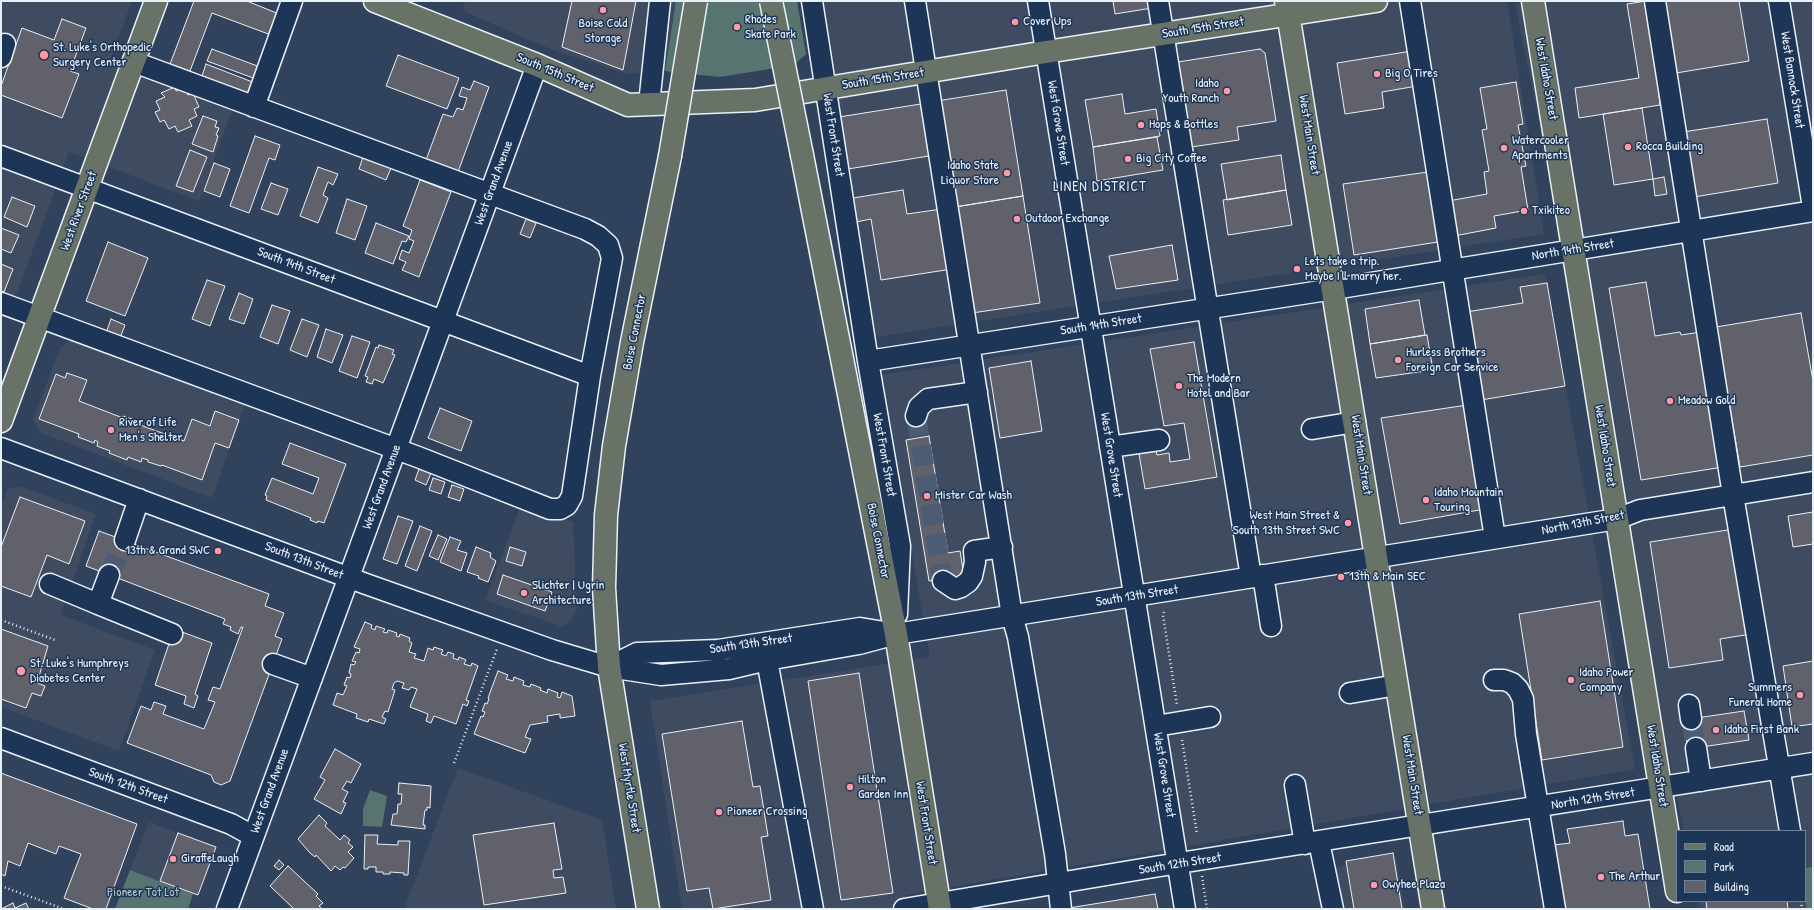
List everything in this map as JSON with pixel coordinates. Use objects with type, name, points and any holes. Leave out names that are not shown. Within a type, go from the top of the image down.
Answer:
[{"type":"main road","name":"West River Street","points":[[1,421],[156,1]]},
{"type":"main road","name":"South 15th Street","points":[[375,1],[537,65],[628,104],[755,100],[1162,34],[1287,8],[1376,1]]},
{"type":"main road","name":"Boise Connector","points":[[609,667],[604,588],[606,515],[614,446],[632,342],[670,156],[696,1]]},
{"type":"main road","name":"Boise Connector","points":[[771,1],[896,634]]},
{"type":"main road","name":"West Idaho Street","points":[[1533,1],[1676,884]]},
{"type":"main road","name":"West Main Street","points":[[1287,8],[1334,289],[1433,909]]},
{"type":"main road","name":"West Front Street","points":[[896,634],[940,906]]},
{"type":"main road","name":"West Myrtle Street","points":[[609,667],[648,909]]},
{"type":"street","points":[[254,107],[292,1]]},
{"type":"street","points":[[648,104],[660,1]]},
{"type":"street","name":"West Front Street","points":[[812,1],[868,361],[900,546],[896,634]]},
{"type":"street","points":[[915,1],[1012,616],[1018,637],[1054,846],[1061,909]]},
{"type":"street","name":"West Grove Street","points":[[1038,1],[1185,909]]},
{"type":"street","points":[[1158,1],[1162,34],[1208,308],[1257,576],[1271,626]]},
{"type":"street","points":[[1410,1],[1495,538]]},
{"type":"street","points":[[1655,1],[1690,231],[1790,830]]},
{"type":"street","name":"West Bannock Street","points":[[1779,1],[1804,97],[1813,207]]},
{"type":"street","points":[[1,303],[396,448],[550,509],[560,509],[567,505],[572,496],[590,376],[612,258],[608,246],[598,236],[585,229],[134,62]]},
{"type":"street","name":"West Grand Avenue","points":[[227,909],[537,65]]},
{"type":"street","name":"South 14th Street","points":[[1,156],[590,376]]},
{"type":"street","name":"North 14th Street","points":[[1334,289],[1813,211]]},
{"type":"street","name":"South 14th Street","points":[[868,361],[1334,289]]},
{"type":"street","points":[[916,416],[919,407],[928,399],[977,392]]},
{"type":"street","points":[[1312,429],[1355,422]]},
{"type":"street","points":[[1110,447],[1158,440]]},
{"type":"street","name":"South 13th Street","points":[[1,448],[348,578],[552,650],[609,667],[661,675],[729,669],[767,660],[859,644],[896,634],[1377,557]]},
{"type":"street","name":"North 13th Street","points":[[1377,557],[1617,519],[1640,510],[1813,482]]},
{"type":"street","points":[[125,540],[139,499]]},
{"type":"street","points":[[943,581],[955,589],[961,587],[968,582],[972,576],[975,562],[974,551],[1002,547]]},
{"type":"street","points":[[98,604],[109,575]]},
{"type":"street","points":[[50,584],[172,634]]},
{"type":"street","name":"South 13th Street","points":[[609,667],[637,653],[718,650],[860,628],[896,634]]},
{"type":"street","points":[[767,660],[813,909]]},
{"type":"street","points":[[273,664],[312,678]]},
{"type":"street","points":[[1494,680],[1504,680],[1512,684],[1518,689],[1523,699],[1526,734],[1555,909]]},
{"type":"street","points":[[1350,693],[1397,685]]},
{"type":"street","points":[[1156,726],[1210,717]]},
{"type":"street","name":"South 12th Street","points":[[1,738],[231,824],[253,836]]},
{"type":"street","points":[[1696,748],[1701,781]]},
{"type":"street","name":"North 12th Street","points":[[1420,826],[1813,763]]},
{"type":"street","points":[[1295,785],[1333,909]]},
{"type":"street","name":"South 12th Street","points":[[904,909],[940,906],[1058,884],[1420,826]]},
{"type":"path","points":[[1,620],[56,640]]},
{"type":"path","points":[[454,763],[503,633]]},
{"type":"path","points":[[1202,874],[1207,909]]},
{"type":"path","points":[[1,886],[64,909]]},
{"type":"shaded area","points":[[1,1],[132,1],[110,61],[234,105],[199,201],[69,152],[12,307],[1,303]]},
{"type":"shaded area","points":[[465,1],[676,1],[665,71],[628,74],[555,51],[463,11]]},
{"type":"shaded area","points":[[822,1],[1507,1],[1544,234],[876,337]]},
{"type":"shaded area","points":[[1535,1],[1813,1],[1813,909],[1700,909],[1698,902],[1806,902],[1806,830],[1684,830],[1515,4]]},
{"type":"shaded area","points":[[1545,274],[1635,769],[905,895],[907,909],[682,909],[650,701],[930,657],[881,375]]},
{"type":"shaded area","points":[[76,336],[246,402],[212,498],[39,432],[33,419],[60,348]]},
{"type":"shaded area","points":[[19,486],[96,514],[61,615],[155,650],[119,751],[1,707],[1,508],[7,489]]},
{"type":"shaded area","points":[[521,504],[573,522],[577,611],[571,620],[563,627],[485,600]]},
{"type":"shaded area","points":[[458,768],[602,820],[616,909],[404,909]]},
{"type":"shaded area","name":"GiraffeLaugh","points":[[149,822],[216,847],[198,895],[130,870]]},
{"type":"shaded area","name":"Owyhee Plaza","points":[[1396,856],[1405,909],[1343,909],[1336,867]]},
{"type":"green space","name":"Rhodes Skate Park","points":[[676,1],[797,1],[806,54],[794,65],[720,77],[665,71]]},
{"type":"green space","points":[[370,790],[387,796],[382,827],[363,826],[363,809]]},
{"type":"green space","points":[[1813,867],[1813,909],[1807,909],[1806,902],[1806,868]]},
{"type":"green space","name":"Pioneer Tot Lot","points":[[130,870],[193,894],[188,909],[115,909]]},
{"type":"building","points":[[194,1],[247,1],[279,14],[271,35],[212,13],[190,71],[170,64]]},
{"type":"building","points":[[572,1],[636,1],[623,70],[562,47]]},
{"type":"building","points":[[1113,1],[1151,1],[1152,8],[1115,14]]},
{"type":"building","points":[[1646,1],[1663,94],[1659,95],[1660,105],[1579,118],[1575,88],[1639,78],[1627,4]]},
{"type":"building","points":[[1664,1],[1739,1],[1749,61],[1676,73]]},
{"type":"building","name":"St. Luke's Orthopedic Surgery Center","points":[[62,19],[86,28],[70,71],[79,74],[62,118],[1,95],[1,86],[22,28],[54,40]]},
{"type":"building","points":[[212,49],[260,67],[256,79],[207,61]]},
{"type":"building","name":"Idaho Youth Ranch","points":[[1260,49],[1265,53],[1276,121],[1237,127],[1239,140],[1191,147],[1178,62]]},
{"type":"building","name":"Big O Tires","points":[[1412,51],[1417,86],[1382,92],[1384,108],[1345,114],[1337,63]]},
{"type":"building","points":[[398,55],[459,78],[447,109],[386,86]]},
{"type":"building","points":[[206,64],[255,83],[250,95],[202,76]]},
{"type":"building","points":[[474,81],[489,87],[458,172],[426,160],[443,114],[453,117],[457,108],[463,110],[467,98],[459,96],[462,87],[470,90]]},
{"type":"building","name":"Watercooler Apartments","points":[[1516,82],[1523,124],[1518,125],[1526,166],[1521,167],[1528,210],[1494,216],[1496,228],[1454,236],[1448,201],[1487,194],[1484,172],[1489,171],[1482,130],[1487,129],[1480,88]]},
{"type":"building","points":[[175,87],[176,91],[185,87],[188,95],[193,93],[199,107],[194,109],[197,116],[189,120],[192,126],[178,132],[175,126],[169,129],[164,120],[160,122],[155,112],[160,110],[156,101],[165,97],[161,93]]},
{"type":"building","points":[[1006,90],[1023,196],[955,207],[937,101]]},
{"type":"building","points":[[1122,94],[1125,114],[1156,109],[1160,136],[1093,147],[1085,100]]},
{"type":"building","points":[[927,103],[935,155],[848,169],[839,117]]},
{"type":"building","name":"Rocca Building","points":[[1642,108],[1653,179],[1614,185],[1603,114]]},
{"type":"building","points":[[203,116],[217,121],[215,127],[219,128],[216,135],[218,136],[213,152],[192,144]]},
{"type":"building","points":[[1767,119],[1778,183],[1694,197],[1683,132]]},
{"type":"building","points":[[255,136],[280,145],[275,160],[269,158],[249,213],[230,206]]},
{"type":"building","name":"Big City Coffee","points":[[1157,137],[1163,170],[1097,181],[1093,147]]},
{"type":"building","points":[[190,150],[207,157],[193,192],[176,186]]},
{"type":"building","points":[[1281,155],[1286,190],[1227,200],[1221,164]]},
{"type":"building","points":[[363,157],[391,168],[386,180],[359,169]]},
{"type":"building","points":[[214,163],[230,169],[220,197],[204,191]]},
{"type":"building","points":[[318,167],[338,174],[333,185],[328,182],[323,195],[328,198],[318,223],[300,216]]},
{"type":"building","points":[[1428,172],[1438,242],[1354,255],[1343,184]]},
{"type":"building","points":[[1664,177],[1667,194],[1655,196],[1653,179]]},
{"type":"building","points":[[420,180],[451,192],[419,277],[402,270],[406,262],[399,259],[402,250],[409,253],[414,241],[409,239],[412,230],[403,226]]},
{"type":"building","points":[[271,183],[288,189],[278,215],[261,209]]},
{"type":"building","points":[[903,190],[907,214],[942,209],[952,269],[881,280],[871,219],[856,222],[853,198]]},
{"type":"building","points":[[1286,190],[1292,225],[1228,235],[1223,200]]},
{"type":"building","points":[[1023,196],[1040,303],[972,313],[955,207]]},
{"type":"building","points":[[12,197],[35,206],[27,227],[4,217]]},
{"type":"building","points":[[347,199],[367,206],[355,240],[336,233]]},
{"type":"building","points":[[526,219],[536,223],[530,238],[520,234]]},
{"type":"building","points":[[376,223],[409,236],[406,242],[402,241],[393,264],[365,253]]},
{"type":"building","points":[[1,228],[19,235],[11,253],[1,249]]},
{"type":"building","points":[[108,242],[148,258],[125,316],[86,301]]},
{"type":"building","points":[[1172,245],[1178,280],[1116,289],[1109,256]]},
{"type":"building","points":[[1,264],[13,269],[4,292],[1,291]]},
{"type":"building","points":[[207,280],[225,286],[210,326],[192,319]]},
{"type":"building","name":"Meadow Gold","points":[[1646,282],[1655,336],[1680,332],[1681,335],[1701,332],[1723,467],[1641,480],[1609,288]]},
{"type":"building","points":[[1547,283],[1565,386],[1481,400],[1466,312],[1523,303],[1520,287]]},
{"type":"building","points":[[239,293],[253,299],[244,324],[229,319]]},
{"type":"building","points":[[1419,300],[1425,335],[1370,344],[1365,309]]},
{"type":"building","points":[[272,305],[290,311],[278,344],[260,337]]},
{"type":"building","name":"Meadow Gold","points":[[1801,313],[1813,381],[1813,455],[1740,467],[1716,327]]},
{"type":"building","points":[[111,319],[125,325],[120,338],[106,333]]},
{"type":"building","points":[[302,319],[319,325],[307,357],[290,350]]},
{"type":"building","points":[[326,329],[343,335],[332,363],[317,357]]},
{"type":"building","points":[[1427,335],[1433,370],[1376,378],[1370,344]]},
{"type":"building","points":[[352,336],[370,342],[357,378],[339,371]]},
{"type":"building","name":"The Modern Hotel and Bar","points":[[1194,342],[1217,477],[1145,489],[1138,448],[1155,445],[1157,455],[1169,453],[1170,462],[1190,459],[1184,423],[1164,426],[1150,349]]},
{"type":"building","points":[[379,345],[394,350],[392,354],[395,355],[383,383],[374,379],[372,384],[366,382],[368,377],[365,376],[376,347],[378,348]]},
{"type":"building","points":[[1031,361],[1042,431],[1000,438],[989,368]]},
{"type":"building","name":"River of Life Men's Shelter","points":[[67,373],[87,380],[79,401],[123,418],[123,416],[141,422],[140,425],[184,441],[192,419],[210,426],[215,411],[239,420],[229,448],[215,443],[202,480],[162,465],[148,462],[148,460],[142,458],[141,462],[128,457],[127,460],[109,453],[110,451],[97,446],[98,442],[95,440],[94,443],[78,437],[79,434],[39,419],[56,374],[65,378]]},
{"type":"building","points":[[1467,405],[1485,509],[1400,524],[1381,418]]},
{"type":"building","points":[[440,408],[472,421],[461,451],[428,438]]},
{"type":"building","name":"Mister Car Wash","points":[[929,436],[948,553],[960,551],[964,576],[929,581],[906,440]]},
{"type":"building","points":[[290,443],[346,464],[324,523],[318,521],[317,523],[310,520],[311,518],[266,500],[267,496],[265,495],[272,478],[313,494],[319,478],[282,464]]},
{"type":"building","points":[[419,469],[431,473],[426,485],[415,480]]},
{"type":"building","points":[[433,478],[445,482],[441,494],[429,490]]},
{"type":"building","points":[[452,485],[464,489],[460,501],[448,497]]},
{"type":"building","points":[[20,497],[85,521],[69,564],[47,555],[31,597],[1,586],[1,547]]},
{"type":"building","points":[[1813,512],[1813,544],[1793,547],[1788,516]]},
{"type":"building","points":[[398,516],[413,521],[397,564],[383,559]]},
{"type":"building","points":[[420,526],[432,531],[417,571],[405,566]]},
{"type":"building","points":[[1734,529],[1751,634],[1720,639],[1723,660],[1669,668],[1650,542]]},
{"type":"building","points":[[99,531],[269,594],[265,606],[284,613],[275,636],[282,639],[230,781],[221,785],[214,782],[211,775],[127,743],[141,706],[151,710],[154,702],[166,706],[163,714],[204,729],[215,702],[208,700],[213,687],[220,689],[243,627],[241,627],[238,634],[230,630],[231,627],[223,624],[225,619],[86,566]]},
{"type":"building","points":[[438,535],[447,539],[438,560],[429,556]]},
{"type":"building","points":[[450,537],[461,541],[457,550],[467,553],[461,571],[440,562]]},
{"type":"building","points":[[476,547],[491,553],[490,557],[496,561],[488,582],[478,578],[479,576],[467,572]]},
{"type":"building","points":[[510,547],[526,552],[522,566],[506,561]]},
{"type":"building","name":"Slichter | Ugrin Architecture","points":[[503,575],[552,592],[545,611],[497,594]]},
{"type":"building","name":"Idaho Power Company","points":[[1600,601],[1623,747],[1542,760],[1519,614]]},
{"type":"building","points":[[365,622],[372,625],[371,628],[375,630],[376,626],[385,629],[383,632],[387,633],[388,630],[397,633],[396,636],[399,637],[400,634],[410,638],[409,641],[412,643],[409,652],[416,654],[414,658],[424,661],[428,648],[433,650],[434,647],[443,650],[441,654],[446,656],[448,652],[454,654],[453,658],[458,660],[459,657],[466,660],[464,664],[471,666],[472,663],[478,666],[466,700],[469,701],[467,706],[463,704],[456,724],[434,716],[431,723],[426,721],[428,714],[410,707],[417,689],[411,687],[409,690],[402,688],[404,683],[397,681],[394,683],[392,689],[395,690],[388,712],[385,711],[382,717],[386,719],[384,724],[369,719],[368,722],[356,718],[357,714],[333,705],[337,693],[343,695],[347,686],[344,685],[347,677],[350,678],[351,674],[349,673],[351,664],[354,665],[356,662],[352,661],[356,652],[359,653],[360,649],[354,647]]},
{"type":"building","name":"St. Luke's Humphreys Diabetes Center","points":[[1,629],[48,646],[37,683],[45,686],[41,696],[32,693],[26,708],[1,699]]},
{"type":"building","points":[[174,629],[212,643],[195,694],[198,696],[194,708],[184,704],[186,696],[155,685]]},
{"type":"building","name":"Summers Funeral Home","points":[[1813,661],[1813,724],[1792,727],[1783,666]]},
{"type":"building","points":[[498,671],[508,675],[506,679],[513,681],[514,677],[524,681],[523,685],[530,687],[531,684],[541,688],[540,690],[547,693],[548,689],[558,693],[557,697],[560,698],[562,692],[572,696],[575,716],[560,718],[560,714],[547,716],[548,722],[530,725],[525,737],[531,739],[525,753],[474,734],[481,716],[483,717],[485,712],[482,711],[485,703],[487,704],[489,699],[488,698]]},
{"type":"building","name":"Hilton Garden Inn","points":[[859,673],[893,893],[841,900],[808,681]]},
{"type":"building","name":"Idaho First Bank","points":[[1744,711],[1749,740],[1688,749],[1683,720]]},
{"type":"building","name":"Pioneer Crossing","points":[[742,721],[753,787],[760,786],[768,836],[761,837],[771,900],[713,909],[709,888],[687,891],[662,734]]},
{"type":"building","points":[[335,749],[361,764],[351,783],[347,781],[342,789],[348,792],[343,802],[346,803],[341,814],[314,799],[325,780],[320,777]]},
{"type":"building","points":[[1,773],[137,824],[106,909],[93,909],[64,898],[81,854],[59,846],[56,854],[28,843],[20,866],[8,861],[5,876],[1,874]]},
{"type":"building","points":[[399,783],[431,786],[430,808],[427,807],[427,810],[425,810],[423,825],[425,825],[425,829],[391,825],[393,814],[397,814],[398,804],[401,804],[402,794],[398,794]]},
{"type":"building","points":[[319,815],[327,823],[325,826],[340,840],[344,835],[350,840],[348,843],[353,847],[348,852],[354,858],[345,868],[343,867],[340,870],[335,866],[331,871],[316,855],[315,857],[310,853],[298,839]]},
{"type":"building","name":"The Arthur","points":[[1623,821],[1625,836],[1638,834],[1650,909],[1562,909],[1553,845],[1570,843],[1567,829]]},
{"type":"building","points":[[554,823],[562,869],[553,870],[554,878],[563,877],[566,893],[484,905],[473,835]]},
{"type":"building","name":"GiraffeLaugh","points":[[178,833],[216,847],[198,895],[160,881]]},
{"type":"building","points":[[365,835],[378,835],[377,844],[398,845],[398,841],[410,841],[408,875],[404,875],[404,873],[390,872],[390,874],[383,874],[383,872],[376,872],[376,867],[368,867],[368,869],[364,869]]},
{"type":"building","name":"Owyhee Plaza","points":[[1393,853],[1402,909],[1354,909],[1346,861]]},
{"type":"building","points":[[279,860],[284,865],[279,870],[274,866]]},
{"type":"building","points":[[288,866],[318,894],[316,896],[323,903],[319,906],[322,909],[294,909],[270,886]]},
{"type":"building","points":[[1155,894],[1158,909],[1069,909],[1069,908]]},
{"type":"building","points":[[1706,902],[1787,902],[1788,909],[1707,909]]},
{"type":"building","points":[[13,903],[15,908],[26,903],[29,909],[1,909]]},
{"type":"tunnel","points":[[916,416],[943,581]]},
{"type":"tunnel","points":[[109,575],[125,540]]},
{"type":"tunnel","points":[[1691,719],[1696,748]]},
{"type":"place","name":"Boise Cold Storage","points":[[603,10]]},
{"type":"place","name":"Cover Ups","points":[[1015,22]]},
{"type":"place","name":"Rhodes Skate Park","points":[[737,27]]},
{"type":"place","name":"St. Luke's Orthopedic Surgery Center","points":[[44,55]]},
{"type":"place","name":"Big O Tires","points":[[1377,74]]},
{"type":"place","name":"Idaho Youth Ranch","points":[[1227,91]]},
{"type":"place","name":"Hops & Bottles","points":[[1141,125]]},
{"type":"place","name":"Rocca Building","points":[[1628,147]]},
{"type":"place","name":"Watercooler Apartments","points":[[1504,148]]},
{"type":"place","name":"Big City Coffee","points":[[1128,159]]},
{"type":"place","name":"Idaho State Liquor Store","points":[[1007,173]]},
{"type":"place","name":"Txikiteo","points":[[1524,211]]},
{"type":"place","name":"Outdoor Exchange","points":[[1017,219]]},
{"type":"place","name":"Lets take a trip. Maybe I'll marry her.","points":[[1297,269]]},
{"type":"place","name":"Hurless Brothers Foreign Car Service","points":[[1398,360]]},
{"type":"place","name":"The Modern Hotel and Bar","points":[[1179,386]]},
{"type":"place","name":"Meadow Gold","points":[[1670,401]]},
{"type":"place","name":"River of Life Men's Shelter","points":[[111,430]]},
{"type":"place","name":"Mister Car Wash","points":[[927,496]]},
{"type":"place","name":"Idaho Mountain Touring","points":[[1426,500]]},
{"type":"place","name":"West Main Street & South 13th Street SWC","points":[[1348,523]]},
{"type":"place","name":"13th & Grand SWC","points":[[218,551]]},
{"type":"place","name":"13th & Main SEC","points":[[1341,577]]},
{"type":"place","name":"Slichter | Ugrin Architecture","points":[[524,593]]},
{"type":"place","name":"St. Luke's Humphreys Diabetes Center","points":[[21,671]]},
{"type":"place","name":"Idaho Power Company","points":[[1571,680]]},
{"type":"place","name":"Summers Funeral Home","points":[[1800,695]]},
{"type":"place","name":"Idaho First Bank","points":[[1716,730]]},
{"type":"place","name":"Hilton Garden Inn","points":[[850,787]]},
{"type":"place","name":"Pioneer Crossing","points":[[719,812]]},
{"type":"place","name":"GiraffeLaugh","points":[[173,859]]},
{"type":"place","name":"The Arthur","points":[[1601,877]]},
{"type":"place","name":"Owyhee Plaza","points":[[1374,885]]},
{"type":"district","name":"LINEN DISTRICT","points":[[1100,187]]}]
